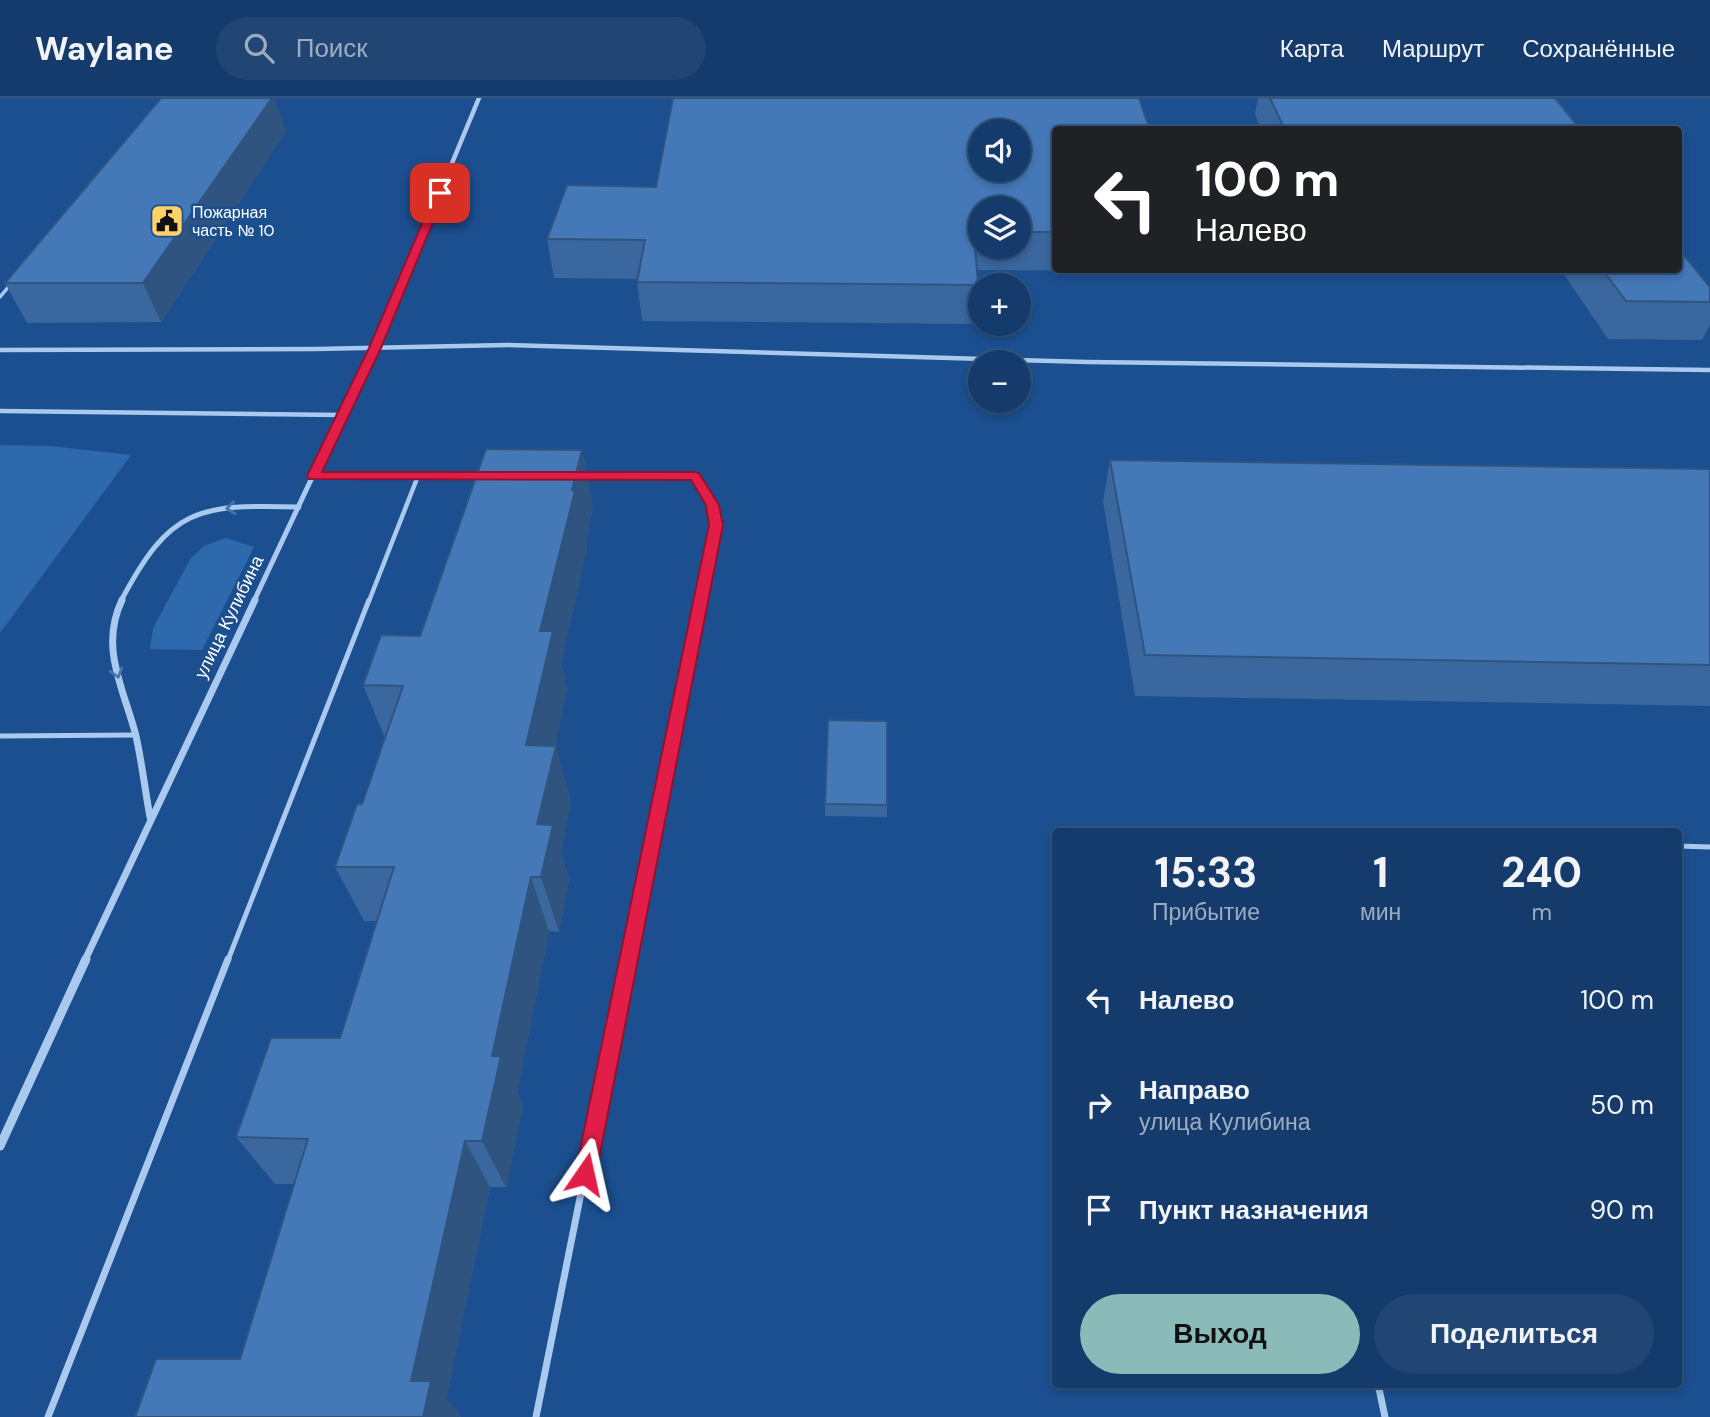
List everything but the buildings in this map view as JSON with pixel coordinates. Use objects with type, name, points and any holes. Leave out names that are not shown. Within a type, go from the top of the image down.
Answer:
[{"type":"street","name":"улица Кулибина","points":[[0,1146],[150,818],[375,348],[479,98]]},
{"type":"street","points":[[150,818],[135,735],[113,662],[111,638],[116,614],[150,551],[163,535],[182,522],[208,511],[251,506],[299,508]]},
{"type":"lane","points":[[0,297],[18,276]]},
{"type":"lane","points":[[0,350],[507,345],[1088,362],[1710,370]]},
{"type":"lane","points":[[0,411],[344,415]]},
{"type":"lane","points":[[314,476],[487,476]]},
{"type":"lane","points":[[48,1417],[418,476]]},
{"type":"lane","points":[[536,1417],[716,525],[712,505],[695,476],[570,476]]},
{"type":"lane","points":[[0,736],[135,735]]},
{"type":"lane","points":[[1682,846],[1710,847]]},
{"type":"lane","points":[[1379,1388],[1385,1417]]},
{"type":"shaded area","points":[[0,445],[50,446],[131,455],[0,633]]},
{"type":"shaded area","points":[[226,538],[254,547],[202,650],[150,649],[153,628],[191,558],[204,546]]},
{"type":"place","name":"Пожарная часть № 10","points":[[167,221]]},
{"type":"route","points":[[440,193],[375,348],[314,476],[695,476],[712,505],[716,525],[585,1174]]}]
